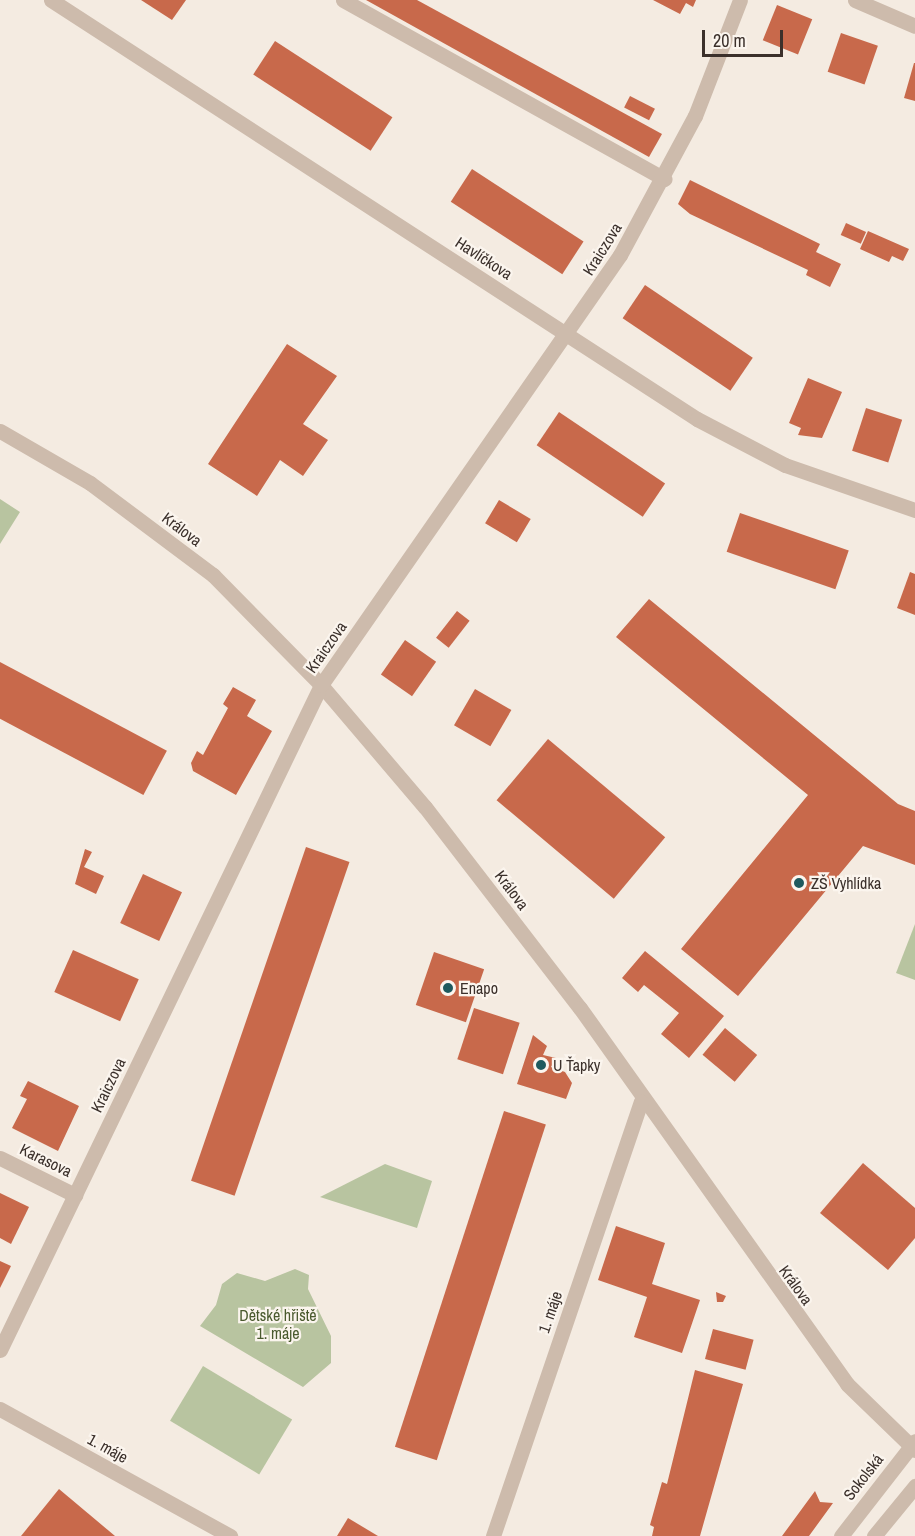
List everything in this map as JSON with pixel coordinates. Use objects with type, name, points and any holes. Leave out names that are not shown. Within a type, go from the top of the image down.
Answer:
[{"type":"street","name":"Havlíčkova","points":[[51,0],[697,419],[785,465],[915,510]]},
{"type":"street","points":[[343,0],[665,179]]},
{"type":"street","name":"Kraiczova","points":[[0,1350],[321,685],[569,334],[665,179],[740,0]]},
{"type":"street","points":[[855,0],[915,26]]},
{"type":"street","name":"Králova","points":[[0,431],[90,483],[213,576],[321,685],[453,842],[580,1008],[640,1101],[847,1384],[913,1445]]},
{"type":"street","name":"1. máje","points":[[494,1536],[640,1101]]},
{"type":"street","name":"Karasova","points":[[0,1158],[75,1195]]},
{"type":"street","name":"1. máje","points":[[0,1409],[230,1536]]},
{"type":"street","name":"Sokolská","points":[[841,1536],[913,1445]]},
{"type":"street","points":[[874,1536],[915,1486]]},
{"type":"green space","points":[[0,499],[20,512],[0,544]]},
{"type":"green space","points":[[915,924],[915,980],[896,973]]},
{"type":"green space","points":[[385,1164],[432,1181],[417,1228],[320,1197]]},
{"type":"green space","name":"Dětské hřiště 1. máje","points":[[295,1269],[309,1275],[308,1289],[331,1336],[331,1363],[303,1387],[200,1326],[216,1305],[222,1284],[237,1273],[265,1281]]},
{"type":"green space","points":[[203,1366],[292,1420],[259,1474],[170,1421]]},
{"type":"building","points":[[141,0],[186,0],[172,20]]},
{"type":"building","points":[[366,0],[417,0],[662,134],[649,157]]},
{"type":"building","points":[[653,0],[696,0],[693,7],[686,3],[680,14]]},
{"type":"building","points":[[777,5],[812,19],[798,54],[763,40]]},
{"type":"building","points":[[841,33],[878,46],[865,84],[828,72]]},
{"type":"building","points":[[275,41],[392,117],[371,151],[253,75]]},
{"type":"building","points":[[915,63],[915,101],[904,98]]},
{"type":"building","points":[[630,96],[655,109],[649,120],[624,108]]},
{"type":"building","points":[[472,169],[584,241],[562,274],[451,202]]},
{"type":"building","points":[[690,180],[820,244],[816,252],[841,264],[830,287],[806,275],[808,270],[690,214],[678,204]]},
{"type":"building","points":[[846,223],[866,232],[861,244],[841,235]]},
{"type":"building","points":[[868,231],[909,249],[903,261],[892,256],[889,262],[860,249]]},
{"type":"building","points":[[645,285],[753,358],[730,391],[623,318]]},
{"type":"building","points":[[287,344],[337,376],[303,424],[328,440],[303,476],[280,460],[257,496],[208,464]]},
{"type":"building","points":[[808,378],[842,392],[822,438],[798,435],[801,428],[789,423]]},
{"type":"building","points":[[866,408],[902,420],[888,463],[852,451]]},
{"type":"building","points":[[559,412],[665,484],[643,517],[537,445]]},
{"type":"building","points":[[499,500],[531,519],[517,542],[485,523]]},
{"type":"building","points":[[740,513],[849,550],[835,589],[727,552]]},
{"type":"building","points":[[910,572],[915,574],[915,615],[897,608]]},
{"type":"building","points":[[649,599],[898,804],[915,811],[915,865],[863,846],[738,996],[681,949],[808,795],[616,637]]},
{"type":"building","points":[[457,611],[470,621],[449,648],[436,638]]},
{"type":"building","points":[[405,640],[436,662],[412,696],[381,674]]},
{"type":"building","points":[[0,662],[167,751],[143,795],[0,719]]},
{"type":"building","points":[[233,687],[256,700],[247,716],[272,731],[236,795],[193,771],[191,763],[197,751],[203,755],[228,708],[223,704]]},
{"type":"building","points":[[475,689],[511,710],[490,746],[454,725]]},
{"type":"building","points":[[548,739],[665,837],[614,899],[497,800]]},
{"type":"building","points":[[306,847],[349,862],[235,1196],[191,1181]]},
{"type":"building","points":[[85,849],[92,852],[84,867],[104,876],[96,894],[75,884]]},
{"type":"building","points":[[143,874],[182,892],[159,941],[120,923]]},
{"type":"building","points":[[73,950],[139,979],[120,1021],[54,992]]},
{"type":"building","points":[[645,951],[724,1016],[689,1058],[661,1034],[679,1013],[644,985],[638,992],[622,978]]},
{"type":"building","points":[[434,952],[484,969],[466,1022],[416,1005]]},
{"type":"building","points":[[474,1008],[520,1023],[503,1074],[457,1059]]},
{"type":"building","points":[[725,1028],[757,1055],[735,1082],[703,1055]]},
{"type":"building","points":[[533,1035],[547,1046],[543,1055],[556,1058],[551,1067],[565,1072],[572,1083],[566,1099],[517,1084]]},
{"type":"building","points":[[28,1081],[79,1106],[58,1151],[12,1128],[27,1099],[20,1096]]},
{"type":"building","points":[[504,1111],[546,1125],[437,1460],[395,1447]]},
{"type":"building","points":[[863,1163],[915,1208],[915,1238],[888,1270],[820,1213]]},
{"type":"building","points":[[0,1193],[29,1207],[11,1244],[0,1238]]},
{"type":"building","points":[[616,1226],[665,1243],[652,1284],[700,1300],[682,1353],[634,1337],[647,1297],[598,1280]]},
{"type":"building","points":[[0,1261],[11,1266],[0,1288]]},
{"type":"building","points":[[716,1292],[726,1296],[723,1302],[717,1302]]},
{"type":"building","points":[[713,1329],[754,1340],[746,1370],[705,1359]]},
{"type":"building","points":[[695,1370],[743,1384],[700,1536],[652,1536],[654,1527],[650,1525],[662,1482],[667,1484]]},
{"type":"building","points":[[59,1489],[115,1536],[21,1536]]},
{"type":"building","points":[[815,1491],[820,1502],[833,1503],[809,1536],[782,1536]]},
{"type":"building","points":[[348,1518],[378,1536],[337,1536]]},
{"type":"place","name":"ZŠ Vyhlídka","points":[[799,883]]},
{"type":"place","name":"Enapo","points":[[448,988]]},
{"type":"place","name":"U Ťapky","points":[[541,1065]]}]
